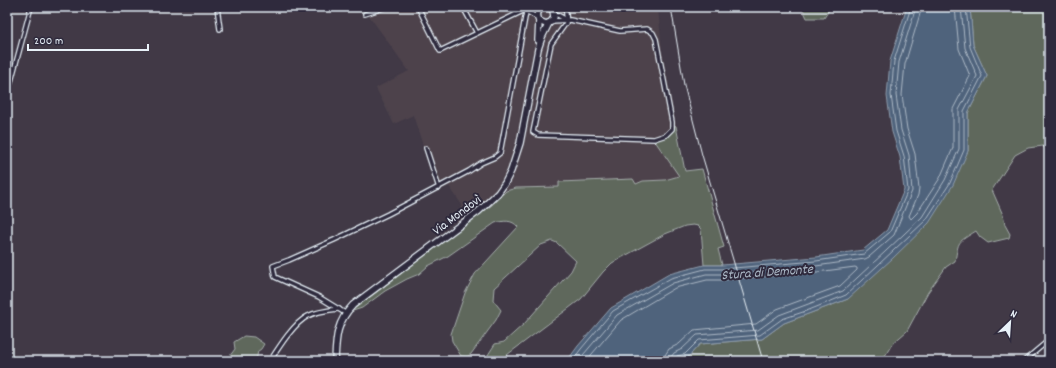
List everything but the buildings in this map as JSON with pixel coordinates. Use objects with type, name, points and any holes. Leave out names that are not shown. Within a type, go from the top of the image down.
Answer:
[{"type":"main road","points":[[546,8],[554,17],[550,22],[544,23],[538,19],[537,13],[546,8]]},
{"type":"main road","name":"Via Mondovì","points":[[538,19],[538,49]]},
{"type":"main road","name":"Via Mondovì","points":[[335,361],[336,336],[338,328],[346,313],[361,298],[479,211],[498,193],[505,183],[516,157],[538,49],[542,37],[550,22]]},
{"type":"street","points":[[7,99],[8,90],[31,7]]},
{"type":"street","points":[[217,7],[220,29]]},
{"type":"street","points":[[365,14],[386,7]]},
{"type":"street","points":[[418,7],[440,51],[527,9],[546,8],[566,20]]},
{"type":"street","points":[[463,7],[477,33]]},
{"type":"street","points":[[550,22],[566,20],[620,31],[647,29],[653,34],[656,39],[672,122],[672,129],[666,135],[654,138],[534,134],[533,132],[551,44],[562,30],[566,20],[565,7]]},
{"type":"street","points":[[527,9],[538,19]]},
{"type":"street","points":[[346,313],[309,292],[275,278],[273,266],[334,240],[439,188],[481,163],[498,156],[500,153],[527,9]]},
{"type":"street","points":[[426,148],[439,188]]},
{"type":"street","points":[[270,361],[292,330],[307,316],[328,310],[340,309]]},
{"type":"street","points":[[1024,361],[1049,340]]},
{"type":"shaded area","points":[[372,7],[595,7],[601,9],[606,7],[644,7],[658,9],[662,50],[685,171],[679,176],[665,180],[643,181],[636,184],[559,183],[559,187],[516,188],[506,191],[492,205],[459,229],[456,215],[462,205],[449,186],[438,191],[413,115],[394,124],[376,88],[409,71],[365,10]]},
{"type":"green space","points":[[802,7],[831,7],[824,18],[807,18]]},
{"type":"green space","points":[[970,7],[1049,7],[1049,154],[1043,146],[1028,148],[1015,155],[992,190],[1003,215],[1005,225],[1010,234],[1009,238],[988,243],[980,237],[976,231],[962,240],[958,245],[955,261],[946,267],[928,292],[907,331],[892,344],[882,361],[671,361],[687,358],[700,344],[762,339],[784,323],[848,299],[968,151],[968,113],[987,76],[973,45]]},
{"type":"green space","points":[[674,125],[676,126],[685,171],[702,169],[724,247],[718,249],[722,265],[704,265],[701,229],[698,226],[685,226],[665,234],[612,263],[581,299],[499,361],[484,361],[495,344],[504,342],[524,324],[571,271],[576,261],[557,243],[552,241],[541,245],[494,288],[493,300],[501,310],[496,320],[471,354],[467,357],[461,356],[452,341],[451,334],[465,293],[475,274],[518,227],[516,224],[507,221],[495,223],[448,256],[428,266],[419,274],[385,291],[362,308],[350,312],[492,205],[506,191],[516,188],[559,187],[559,182],[633,179],[636,184],[643,181],[665,180],[679,176],[655,141],[668,136]]},
{"type":"green space","points":[[244,336],[254,337],[264,344],[258,351],[256,361],[226,361],[235,349],[234,342]]},
{"type":"water","name":"Stura di Demonte","points":[[907,7],[970,7],[973,45],[987,76],[968,113],[968,151],[953,185],[929,223],[848,299],[784,323],[762,339],[700,344],[687,358],[671,361],[567,361],[611,308],[669,274],[704,265],[722,265],[816,257],[863,250],[887,230],[904,190],[900,157],[892,132],[887,96],[890,61]]},
{"type":"railway","points":[[671,7],[684,85],[702,155],[763,361]]}]
